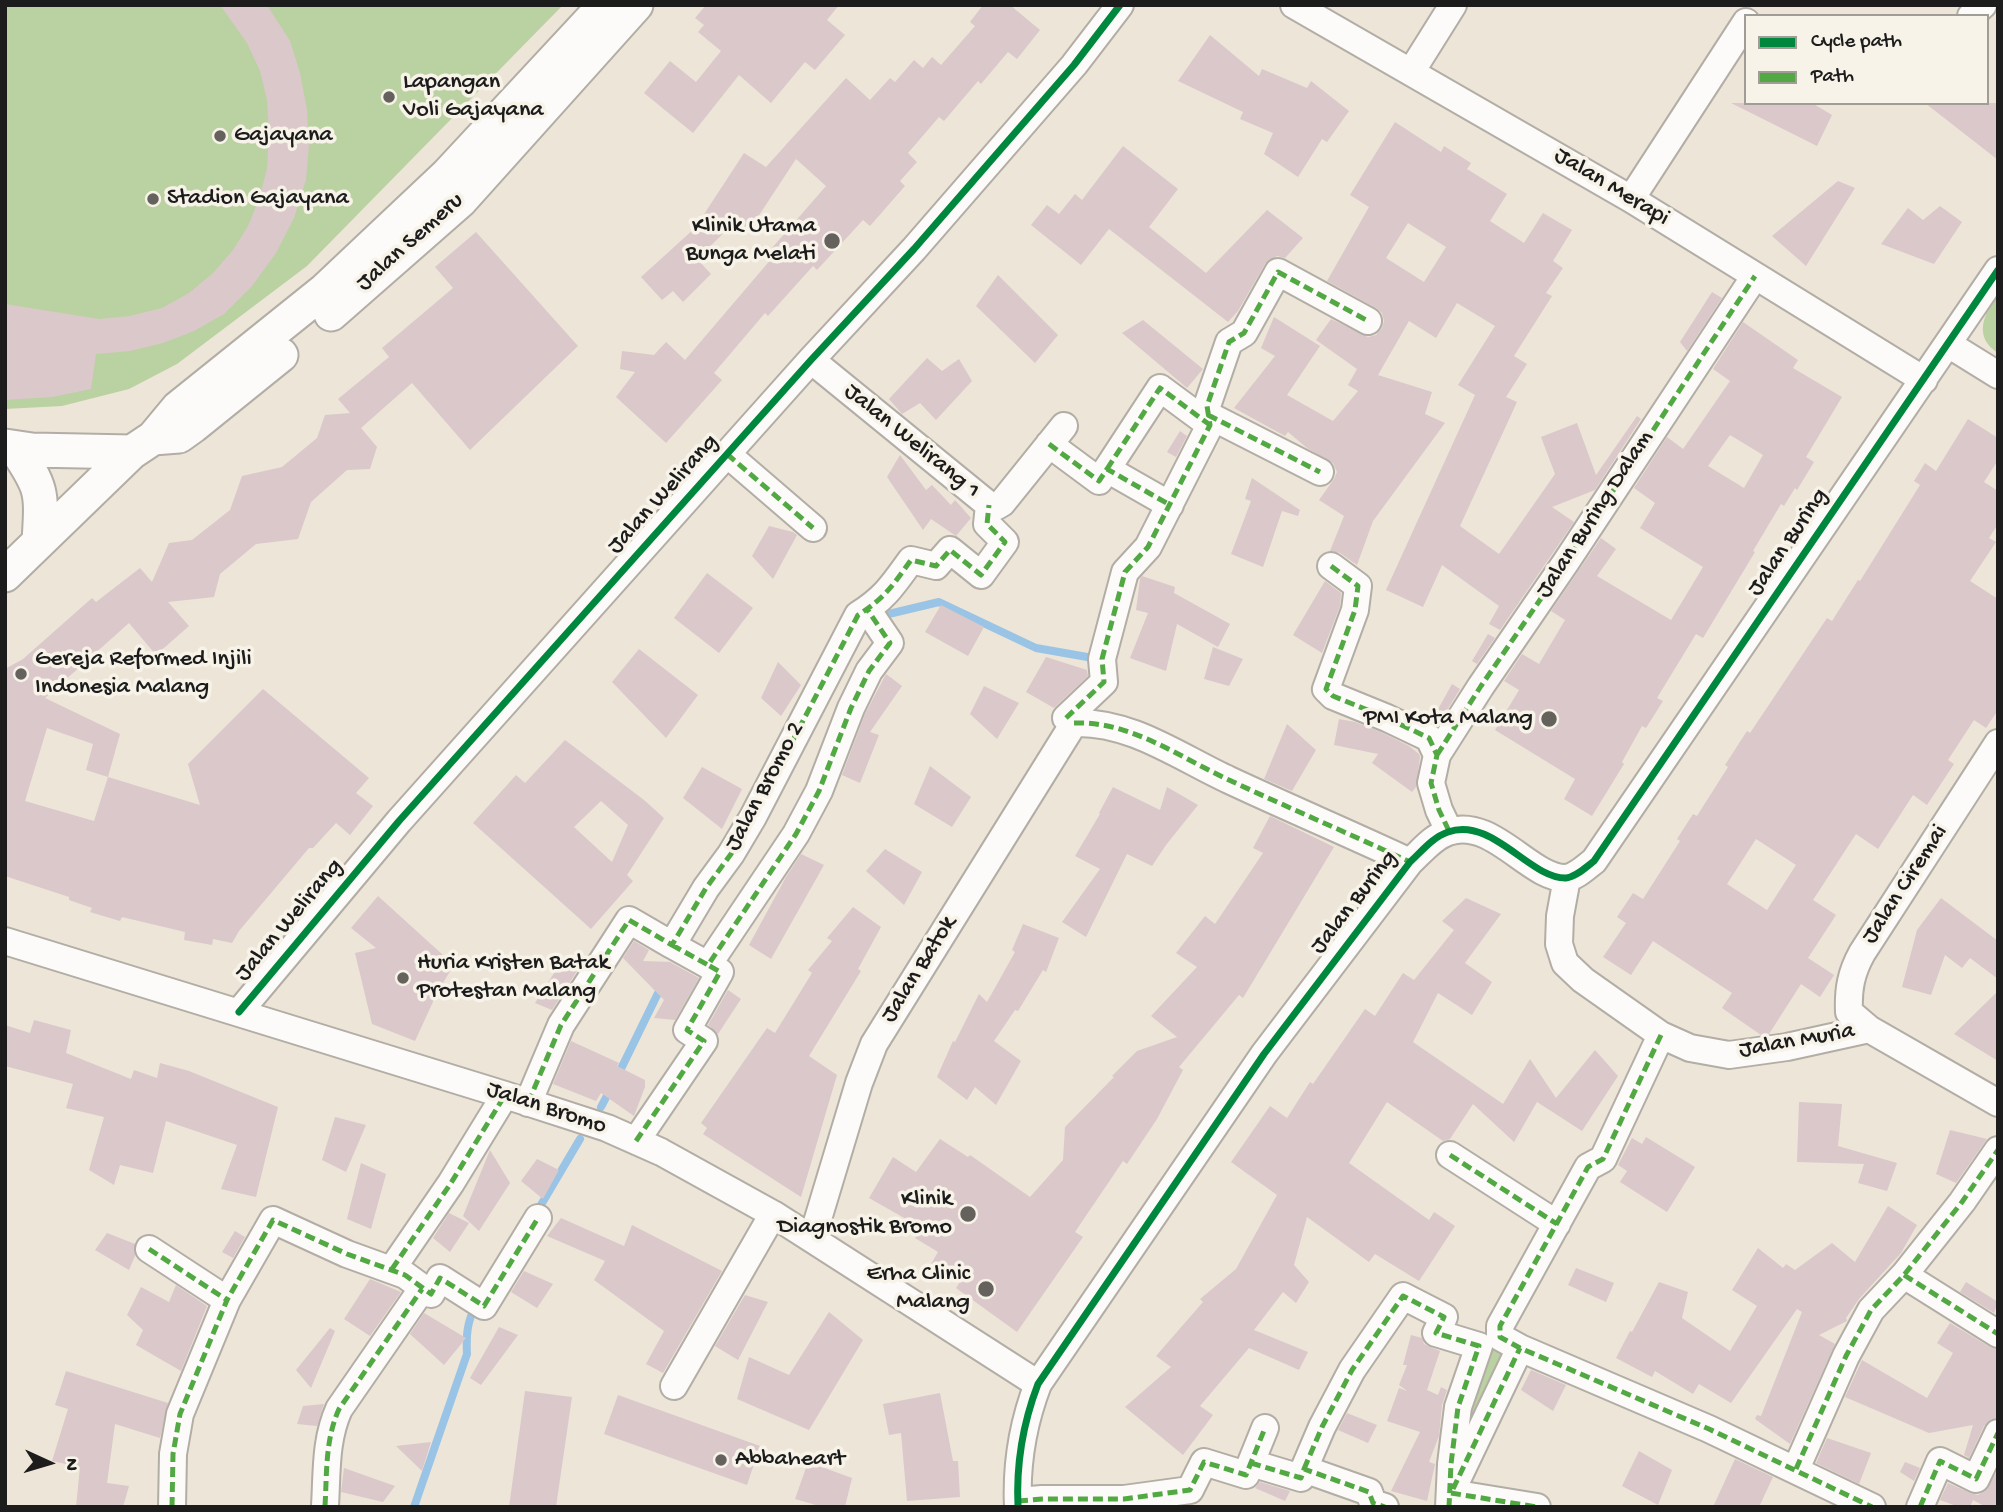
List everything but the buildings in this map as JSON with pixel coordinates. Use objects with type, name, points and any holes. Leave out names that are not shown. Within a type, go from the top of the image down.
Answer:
[{"type":"main road","name":"Jalan Semeru","points":[[5,575],[143,445],[178,408],[325,290],[447,175],[605,5]]},
{"type":"main road","name":"Jalan Semeru","points":[[10,447],[32,450],[143,445],[179,436],[335,311],[461,200],[636,5]]},
{"type":"main road","points":[[10,447],[36,479],[42,500],[40,542]]},
{"type":"street","name":"Jalan Welirang","points":[[239,1012],[399,821],[811,360],[923,239],[1074,65],[1120,5]]},
{"type":"street","name":"Jalan Merapi","points":[[1294,5],[1631,199],[1924,380]]},
{"type":"street","points":[[1411,72],[1453,5]]},
{"type":"street","points":[[1631,199],[1744,25]]},
{"type":"street","name":"Jalan Buring","points":[[1567,878],[1581,871],[1603,848],[1998,270]]},
{"type":"street","points":[[1320,472],[1209,420],[1160,388],[1107,469],[1170,505],[1209,420],[1207,406],[1229,342],[1244,333],[1278,272],[1368,321]]},
{"type":"street","name":"Jalan Buring Dalam","points":[[1437,755],[1755,276]]},
{"type":"street","points":[[1948,344],[1998,375]]},
{"type":"street","name":"Jalan Welirang 1","points":[[811,360],[989,505],[997,506],[1002,503],[1057,435],[1099,481],[1107,469]]},
{"type":"street","points":[[727,454],[813,528]]},
{"type":"street","name":"Jalan Bromo 2","points":[[686,953],[706,888],[753,817],[858,615],[871,616],[911,560],[936,565],[950,550],[981,575],[1005,542],[987,524],[989,505]]},
{"type":"street","name":"Jalan Batok","points":[[812,1239],[859,1083],[874,1044],[1070,720],[1104,682],[1102,659],[1125,572],[1148,547],[1170,505]]},
{"type":"street","points":[[1331,566],[1358,586],[1355,610],[1327,684],[1329,694],[1429,738],[1437,755],[1431,783],[1449,831],[1466,828],[1488,835],[1547,873],[1567,878]]},
{"type":"street","points":[[686,953],[796,834],[819,791],[851,708],[869,671],[890,643],[871,616]]},
{"type":"street","points":[[1070,720],[1097,722],[1132,732],[1227,779],[1410,862]]},
{"type":"street","name":"Jalan Ciremai","points":[[1869,1029],[1849,1012],[1851,974],[1998,743]]},
{"type":"street","name":"Jalan Buring","points":[[1018,1504],[1021,1442],[1029,1407],[1038,1384],[1264,1054],[1410,862],[1437,837],[1449,831]]},
{"type":"street","name":"Jalan Muria","points":[[1567,878],[1560,916],[1559,944],[1565,963],[1583,980],[1661,1035],[1690,1048],[1729,1055],[1787,1048],[1869,1029],[1998,1103]]},
{"type":"street","points":[[392,1269],[451,1184],[516,1099],[629,920],[720,972],[687,1030],[704,1041],[636,1141]]},
{"type":"street","name":"Jalan Bromo","points":[[5,941],[607,1128],[708,1176],[773,1214],[1038,1384]]},
{"type":"street","points":[[1661,1035],[1603,1159],[1588,1167],[1500,1326],[1500,1337],[1709,1429],[1872,1507]]},
{"type":"street","points":[[1796,1469],[1846,1356],[1871,1310],[1904,1275],[1962,1202],[1998,1150]]},
{"type":"street","points":[[1450,1155],[1556,1224]]},
{"type":"street","points":[[674,1386],[773,1214]]},
{"type":"street","points":[[172,1507],[173,1454],[180,1415],[227,1300],[273,1220],[347,1254],[405,1275],[431,1294],[440,1278],[484,1306],[538,1217]]},
{"type":"street","points":[[149,1249],[227,1300]]},
{"type":"street","points":[[1904,1275],[1998,1334]]},
{"type":"street","points":[[325,1506],[328,1438],[333,1421],[422,1289]]},
{"type":"street","points":[[1251,1463],[1301,1478],[1322,1427],[1352,1370],[1403,1296],[1444,1317],[1436,1333],[1479,1346],[1458,1408],[1451,1464],[1450,1500]]},
{"type":"street","points":[[1450,1500],[1520,1348]]},
{"type":"street","points":[[1018,1504],[1042,1499],[1124,1499],[1190,1490],[1205,1462],[1246,1475],[1265,1428]]},
{"type":"street","points":[[1920,1507],[1940,1461],[1976,1479],[1998,1433]]},
{"type":"street","points":[[1304,1469],[1369,1492],[1373,1503],[1385,1507]]},
{"type":"street","points":[[1450,1500],[1537,1507]]},
{"type":"green space","name":"Stadion Gajayana","points":[[5,5],[563,5],[307,266],[177,364],[129,389],[62,406],[5,409]]},
{"type":"green space","points":[[1998,296],[1998,353],[1986,340],[1983,326],[1988,311]]},
{"type":"green space","points":[[1487,1342],[1511,1355],[1461,1467],[1459,1409]]},
{"type":"waterway","points":[[876,617],[939,602],[1036,648],[1093,658]]},
{"type":"waterway","points":[[617,1077],[662,985]]},
{"type":"waterway","points":[[601,1107],[611,1088]]},
{"type":"waterway","points":[[535,1215],[580,1139]]},
{"type":"waterway","points":[[414,1507],[467,1354],[468,1329],[476,1305]]},
{"type":"marked path","points":[[1066,718],[1104,682],[1102,659],[1125,572],[1148,547],[1210,425],[1207,406],[1229,342],[1244,333],[1278,272],[1368,321]]},
{"type":"marked path","points":[[1437,755],[1755,276]]},
{"type":"marked path","points":[[1107,469],[1160,388],[1210,425]]},
{"type":"marked path","points":[[1208,415],[1320,472]]},
{"type":"marked path","points":[[1049,444],[1099,481],[1107,469],[1170,505]]},
{"type":"marked path","points":[[727,454],[813,528]]},
{"type":"marked path","points":[[528,1103],[561,1025],[629,920],[672,945],[753,817],[858,615],[882,597],[911,560],[936,566],[950,550],[981,575],[1005,542],[987,524],[989,505]]},
{"type":"marked path","points":[[1331,566],[1358,586],[1355,610],[1326,689],[1333,696],[1429,738],[1437,755],[1431,783],[1449,831]]},
{"type":"marked path","points":[[672,945],[708,965],[796,834],[819,791],[851,708],[869,671],[890,643],[867,609]]},
{"type":"marked path","points":[[1074,723],[1095,724],[1135,734],[1410,862]]},
{"type":"marked path","points":[[636,1141],[704,1041],[687,1030],[720,972],[708,965]]},
{"type":"marked path","points":[[1661,1035],[1603,1159],[1588,1167],[1500,1326],[1500,1337],[1709,1429],[1872,1507]]},
{"type":"marked path","points":[[392,1269],[451,1183],[505,1095]]},
{"type":"marked path","points":[[1796,1469],[1846,1356],[1871,1310],[1904,1275],[1962,1202],[1998,1150]]},
{"type":"marked path","points":[[1450,1155],[1557,1224]]},
{"type":"marked path","points":[[172,1507],[173,1454],[180,1414],[227,1300],[273,1220],[347,1254],[405,1275],[431,1294],[440,1278],[484,1306],[538,1218]]},
{"type":"marked path","points":[[149,1249],[227,1300]]},
{"type":"marked path","points":[[1904,1275],[1998,1334]]},
{"type":"marked path","points":[[325,1506],[329,1445],[339,1409],[422,1289]]},
{"type":"marked path","points":[[1304,1469],[1322,1427],[1352,1370],[1403,1296],[1444,1317],[1436,1333],[1479,1346],[1458,1407],[1449,1507]]},
{"type":"marked path","points":[[1453,1489],[1520,1348]]},
{"type":"marked path","points":[[1018,1501],[1124,1499],[1190,1490],[1204,1462],[1246,1475],[1265,1428]]},
{"type":"marked path","points":[[1920,1507],[1940,1461],[1976,1479],[1998,1433]]},
{"type":"marked path","points":[[1251,1463],[1301,1478],[1304,1469],[1369,1492],[1373,1503],[1385,1507]]},
{"type":"marked path","points":[[1451,1493],[1537,1507]]},
{"type":"cycle path","points":[[239,1012],[399,821],[811,360],[914,249],[1074,65],[1120,5]]},
{"type":"cycle path","points":[[1018,1507],[1022,1444],[1038,1384],[1264,1054],[1410,862],[1437,837],[1464,829],[1495,840],[1552,876],[1570,877],[1594,861],[1998,270]]},
{"type":"place","name":"Lapangan Voli Gajayana","points":[[389,97]]},
{"type":"place","name":"Gajayana","points":[[220,136]]},
{"type":"place","name":"Stadion Gajayana","points":[[153,199]]},
{"type":"place","name":"Klinik Utama Bunga Melati","points":[[832,241]]},
{"type":"place","name":"Gereja Reformed Injili Indonesia Malang","points":[[21,674]]},
{"type":"place","name":"PMI Kota Malang","points":[[1549,719]]},
{"type":"place","name":"Huria Kristen Batak Protestan Malang","points":[[403,978]]},
{"type":"place","name":"Klinik Diagnostik Bromo","points":[[968,1214]]},
{"type":"place","name":"Erha Clinic Malang","points":[[986,1289]]},
{"type":"place","name":"Abbaheart","points":[[721,1460]]}]
